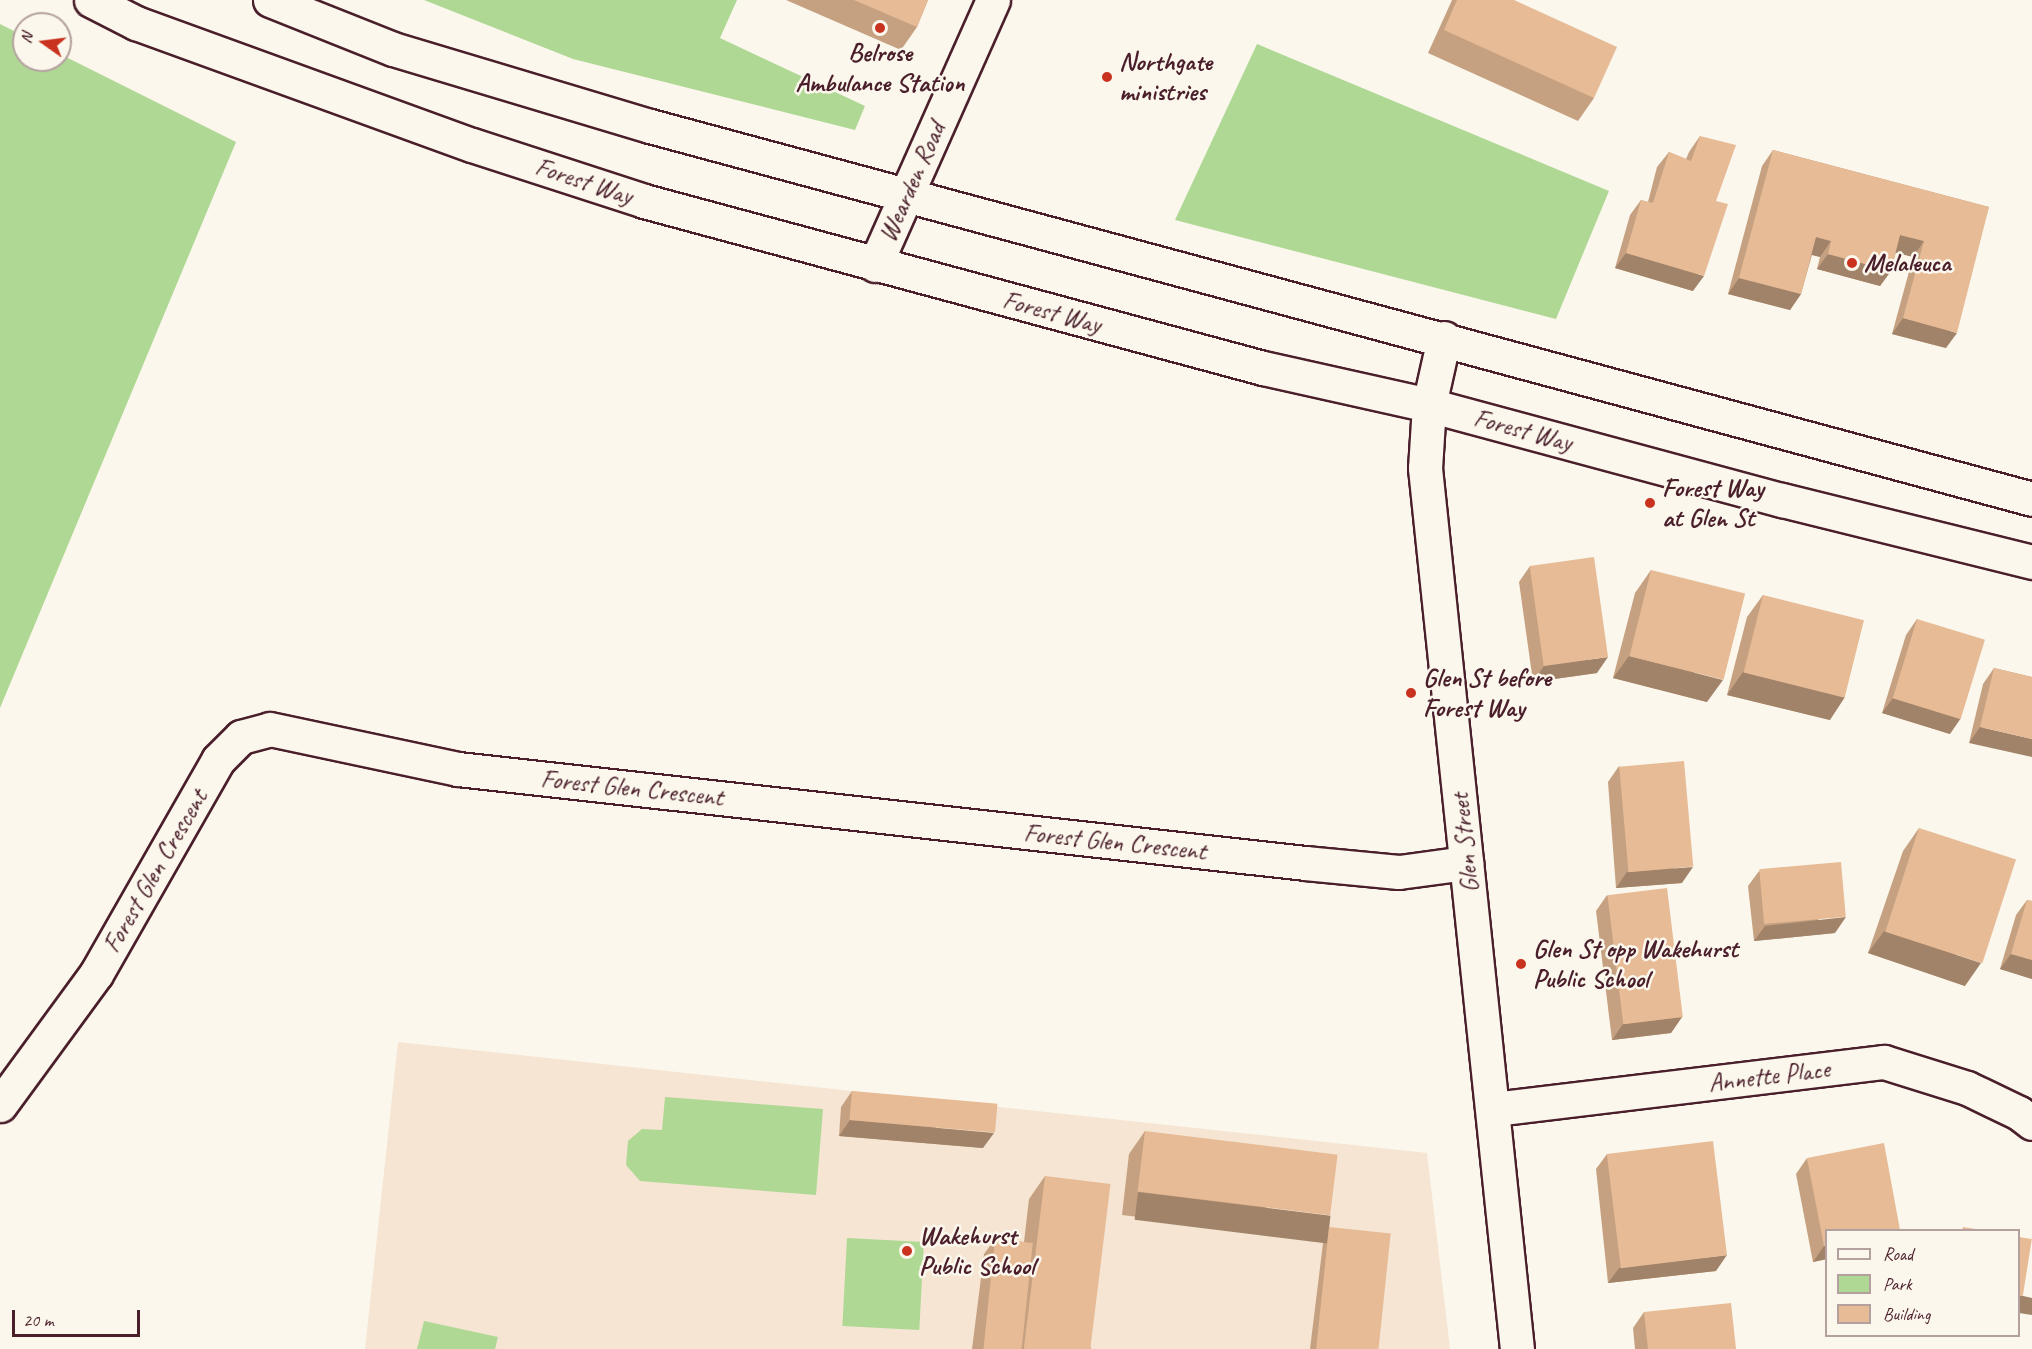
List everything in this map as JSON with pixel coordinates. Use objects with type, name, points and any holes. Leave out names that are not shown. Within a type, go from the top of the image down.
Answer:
[{"type":"main road","name":"Forest Way","points":[[91,0],[136,23],[472,145],[644,201],[1263,368],[1429,405],[1782,500],[2032,562]]},
{"type":"main road","points":[[270,0],[393,49],[650,126],[905,196],[1444,338],[2032,499]]},
{"type":"main road","name":"Wearden Road","points":[[875,265],[993,0]]},
{"type":"main road","name":"Glen Street","points":[[1444,338],[1429,405],[1425,468],[1494,1109],[1517,1349]]},
{"type":"main road","name":"Forest Glen Crescent","points":[[0,1105],[96,974],[218,760],[241,737],[270,729],[458,769],[1399,872],[1466,863]]},
{"type":"main road","name":"Annette Place","points":[[1494,1109],[1884,1062],[1967,1088],[2019,1113],[2032,1123]]},
{"type":"shaded area","name":"Wakehurst Public School","points":[[398,1042],[1427,1153],[1450,1349],[365,1349]]},
{"type":"green space","points":[[424,0],[737,0],[720,38],[865,106],[855,130],[573,59]]},
{"type":"green space","points":[[0,24],[12,30],[12,72],[72,72],[72,60],[236,142],[0,708]]},
{"type":"green space","points":[[1257,44],[1609,191],[1556,319],[1175,220]]},
{"type":"green space","points":[[665,1097],[823,1109],[816,1195],[640,1181],[626,1165],[628,1141],[642,1129],[662,1130]]},
{"type":"green space","points":[[847,1238],[924,1242],[919,1330],[842,1326]]},
{"type":"green space","points":[[424,1321],[498,1337],[495,1349],[417,1349]]},
{"type":"building","points":[[854,0],[928,0],[917,27]]},
{"type":"building","points":[[1457,0],[1514,0],[1617,47],[1594,98],[1444,30]]},
{"type":"building","points":[[1700,136],[1736,145],[1716,201],[1728,204],[1704,276],[1626,253],[1641,200],[1653,203],[1669,152],[1691,161]]},
{"type":"building","name":"Melaleuca","points":[[1773,150],[1989,207],[1957,333],[1903,318],[1924,241],[1900,235],[1891,271],[1828,254],[1831,241],[1816,237],[1801,294],[1739,278]]},
{"type":"building","points":[[1594,557],[1608,657],[1544,666],[1530,566]]},
{"type":"building","points":[[1651,570],[1745,593],[1724,680],[1629,656]]},
{"type":"building","points":[[1763,595],[1864,620],[1845,698],[1744,673]]},
{"type":"building","points":[[1917,619],[1985,640],[1961,719],[1893,698]]},
{"type":"building","points":[[1994,668],[2032,677],[2032,739],[1980,727]]},
{"type":"building","points":[[1684,761],[1693,867],[1628,872],[1619,767]]},
{"type":"building","points":[[1919,828],[2016,860],[1982,963],[1885,932]]},
{"type":"building","points":[[1841,862],[1846,917],[1764,924],[1759,869]]},
{"type":"building","points":[[1667,888],[1683,1017],[1623,1024],[1607,895]]},
{"type":"building","points":[[2027,900],[2032,901],[2032,960],[2011,954]]},
{"type":"building","points":[[852,1091],[997,1104],[995,1133],[849,1120]]},
{"type":"building","points":[[1145,1131],[1338,1155],[1330,1215],[1138,1192]]},
{"type":"building","points":[[1713,1141],[1727,1255],[1621,1268],[1607,1154]]},
{"type":"building","points":[[1884,1143],[1900,1229],[1825,1229],[1824,1246],[1807,1158]]},
{"type":"building","points":[[1045,1176],[1111,1184],[1090,1349],[1024,1349]]},
{"type":"building","points":[[1329,1227],[1391,1233],[1379,1349],[1316,1349]]},
{"type":"building","points":[[2020,1237],[2032,1239],[2023,1296],[2020,1296]]},
{"type":"building","points":[[995,1239],[1033,1243],[1022,1349],[983,1349]]},
{"type":"building","points":[[1731,1303],[1736,1349],[1648,1349],[1644,1312]]},
{"type":"place","name":"Belrose Ambulance Station","points":[[880,28]]},
{"type":"place","name":"Northgate ministries","points":[[1107,77]]},
{"type":"place","name":"Melaleuca","points":[[1852,263]]},
{"type":"place","name":"Forest Way at Glen St","points":[[1650,503]]},
{"type":"place","name":"Glen St before Forest Way","points":[[1411,693]]},
{"type":"place","name":"Glen St opp Wakehurst Public School","points":[[1521,964]]},
{"type":"place","name":"Wakehurst Public School","points":[[907,1251]]}]
